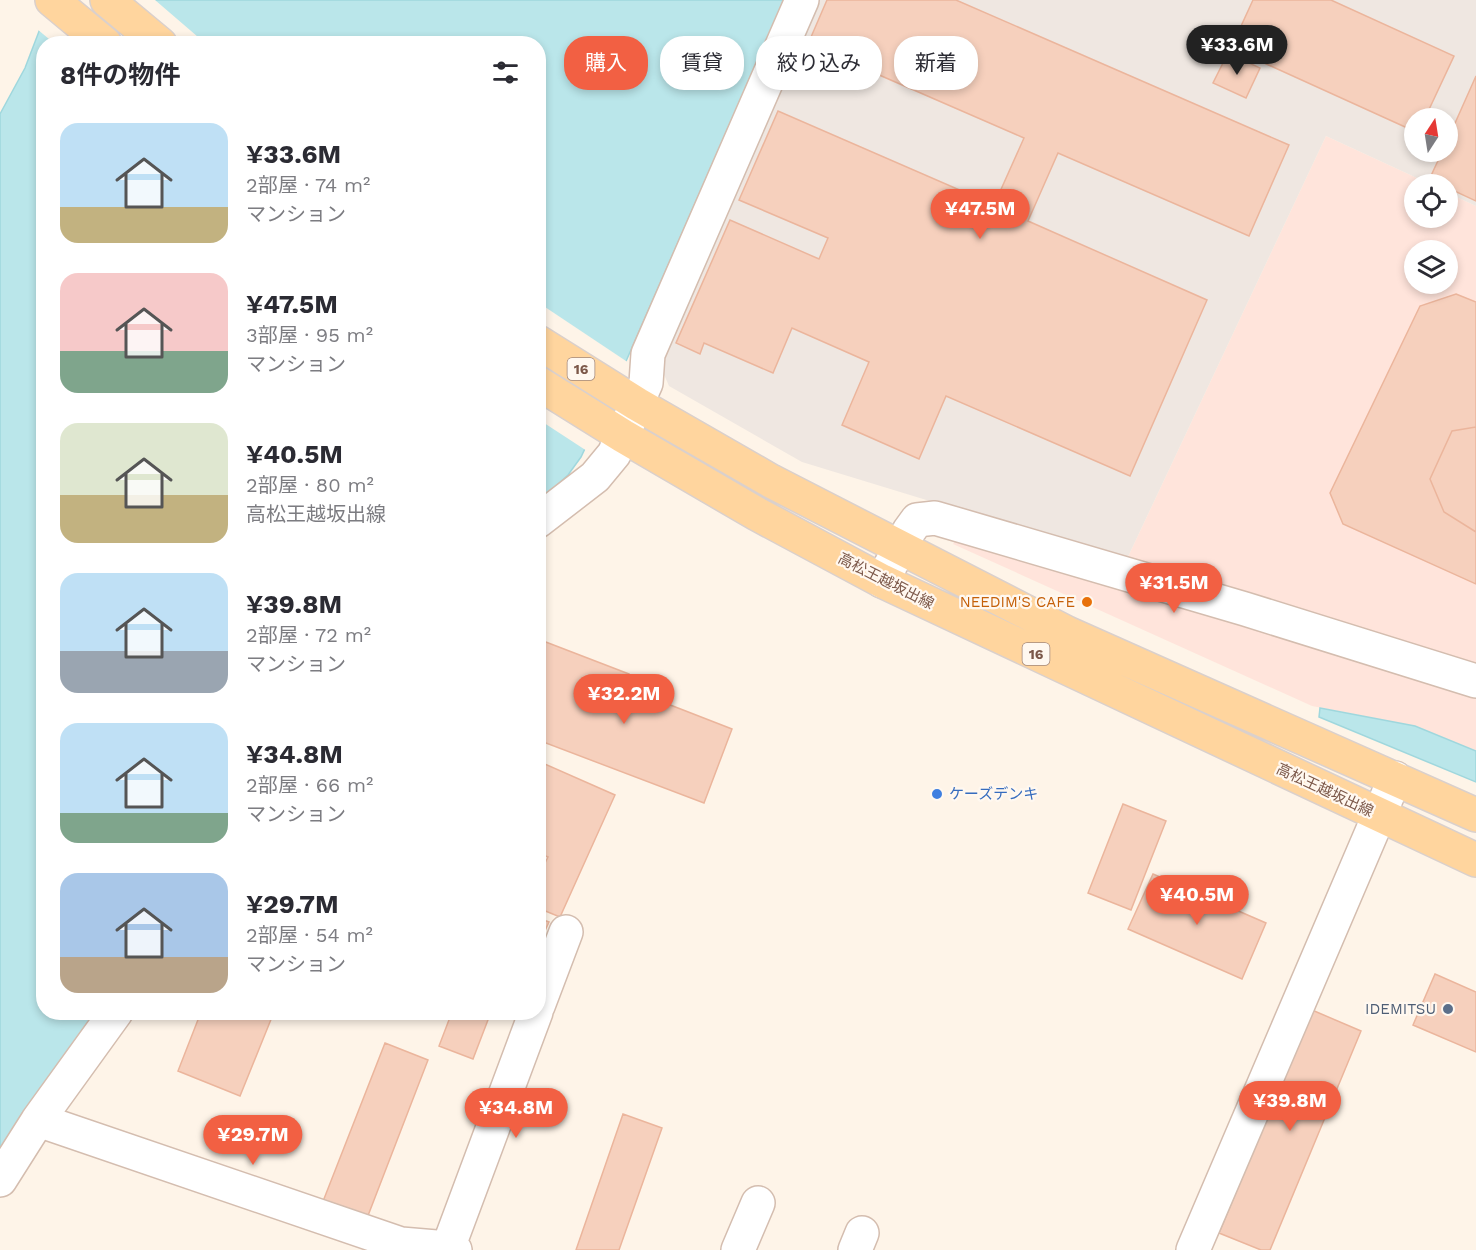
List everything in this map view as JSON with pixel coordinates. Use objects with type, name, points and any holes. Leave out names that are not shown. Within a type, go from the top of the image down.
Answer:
[{"type":"main road","points":[[51,0],[95,36]]},
{"type":"main road","points":[[107,0],[150,36]]},
{"type":"main road","name":"16","points":[[546,347],[630,400],[771,481],[1067,633],[1476,815]]},
{"type":"main road","name":"高松王越坂出線","points":[[546,388],[757,514],[882,581],[1476,860]]},
{"type":"street","points":[[546,515],[595,477],[614,454],[615,431],[630,400],[646,383],[648,354],[802,0]]},
{"type":"street","points":[[882,581],[917,520],[935,518],[1245,609],[1476,681]]},
{"type":"street","points":[[1193,1250],[1395,778]]},
{"type":"street","points":[[546,985],[566,932]]},
{"type":"street","points":[[0,1180],[38,1120],[110,1020]]},
{"type":"street","points":[[38,1120],[402,1244],[451,1249],[533,1020]]},
{"type":"street","points":[[738,1250],[758,1203]]},
{"type":"shaded area","points":[[814,0],[1476,0],[1476,206],[1458,198],[1458,174],[1408,174],[1326,136],[1126,561],[802,462],[669,386],[656,356],[774,90],[882,90],[882,36],[798,36]]},
{"type":"shaded area","points":[[1326,136],[1408,174],[1404,174],[1404,228],[1458,228],[1458,198],[1476,206],[1476,668],[1126,561]]},
{"type":"shaded area","points":[[961,532],[1476,695],[1476,751],[1415,726],[1312,706],[953,544]]},
{"type":"water","points":[[51,0],[784,0],[768,36],[756,36],[756,64],[627,359],[581,457],[568,475],[546,495],[546,36],[37,36]]},
{"type":"water","points":[[36,39],[36,1020],[95,1020],[0,1152],[0,114],[25,68]]},
{"type":"water","points":[[1320,708],[1415,726],[1476,751],[1476,782],[1319,717]]},
{"type":"pier","points":[[48,0],[155,0],[197,36],[45,36],[37,29]]},
{"type":"pier","points":[[546,308],[629,363],[587,451],[546,424]]},
{"type":"building","points":[[827,0],[956,0],[1289,145],[1249,236],[1058,153],[1028,221],[1207,300],[1130,476],[946,396],[919,459],[842,425],[869,362],[792,328],[773,373],[704,343],[700,354],[676,343],[730,220],[819,259],[828,238],[739,200],[778,111],[994,205],[1024,138],[914,90],[978,90],[978,36],[894,36],[894,81],[882,76],[882,36],[811,36]]},
{"type":"building","points":[[1253,0],[1331,0],[1454,56],[1430,108],[1404,108],[1404,126],[1231,48]]},
{"type":"building","points":[[1228,53],[1260,68],[1246,98],[1213,83]]},
{"type":"building","points":[[1476,76],[1476,201],[1458,193],[1458,174],[1432,174],[1437,162],[1458,162],[1458,116]]},
{"type":"building","points":[[1456,294],[1476,302],[1476,427],[1452,431],[1430,479],[1444,512],[1476,532],[1476,584],[1343,524],[1330,493],[1420,306]]},
{"type":"building","points":[[1476,427],[1476,532],[1444,512],[1430,479],[1452,431]]},
{"type":"building","points":[[546,642],[629,674],[624,687],[732,729],[704,803],[546,743]]},
{"type":"building","points":[[546,765],[615,795],[560,917],[546,911],[546,861],[548,857],[546,856]]},
{"type":"building","points":[[1123,804],[1166,821],[1131,910],[1088,893]]},
{"type":"building","points":[[1153,874],[1266,923],[1242,979],[1128,929]]},
{"type":"building","name":"IDEMITSU","points":[[1435,974],[1476,992],[1476,1052],[1413,1025]]},
{"type":"building","points":[[1312,1010],[1361,1031],[1270,1250],[1261,1250],[1219,1233]]},
{"type":"building","points":[[198,1020],[271,1020],[240,1096],[178,1071]]},
{"type":"building","points":[[449,1020],[488,1020],[473,1059],[439,1046]]},
{"type":"building","points":[[385,1043],[428,1060],[364,1226],[320,1209]]},
{"type":"building","points":[[623,1114],[662,1128],[619,1250],[576,1250]]},
{"type":"place","name":"NEEDIM'S CAFE","points":[[1087,602]]},
{"type":"place","name":"ケーズデンキ","points":[[937,794]]},
{"type":"place","name":"IDEMITSU","points":[[1448,1009]]}]
